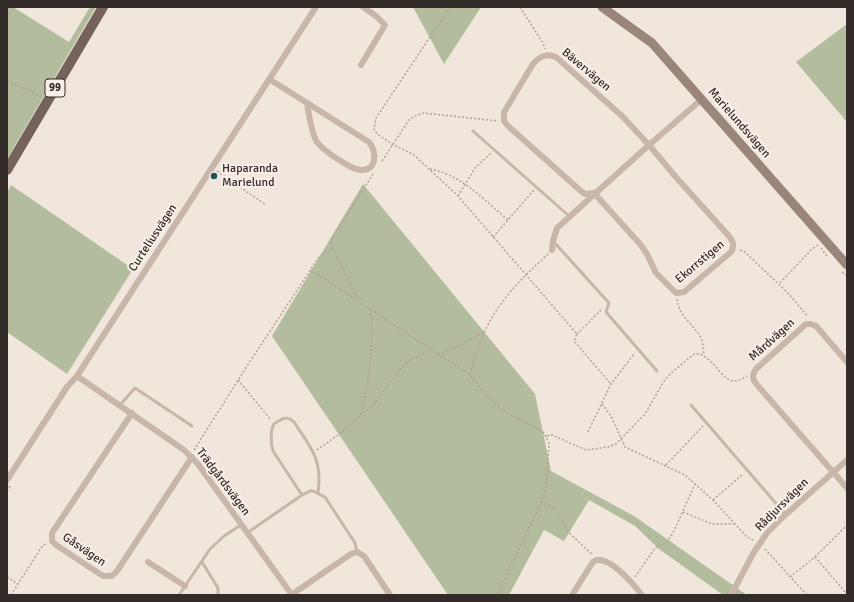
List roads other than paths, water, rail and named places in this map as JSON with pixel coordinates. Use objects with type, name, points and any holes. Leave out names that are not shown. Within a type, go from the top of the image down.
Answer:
[{"type":"main road","name":"99","points":[[7,170],[103,7]]},
{"type":"street","name":"Curteliusvägen","points":[[7,480],[67,387],[77,376],[316,7]]},
{"type":"street","points":[[361,65],[385,25],[376,16],[362,7]]},
{"type":"street","name":"Marielundsvägen","points":[[602,7],[652,43],[847,265]]},
{"type":"street","name":"Bävervägen","points":[[594,193],[585,194],[582,192],[504,121],[504,112],[533,64],[539,58],[546,55],[556,57],[623,117],[649,145]]},
{"type":"street","points":[[269,79],[370,142],[376,155],[373,164],[362,170],[354,169],[324,149],[316,141],[307,103]]},
{"type":"street","points":[[552,250],[553,240],[557,228],[594,193],[702,99]]},
{"type":"street","name":"Ekorrstigen","points":[[594,193],[640,244],[656,274],[676,293],[684,292],[731,252],[734,248],[734,242],[649,145]]},
{"type":"street","name":"Mårdvägen","points":[[847,362],[816,326],[806,324],[756,368],[752,374],[753,380],[847,488]]},
{"type":"street","name":"Trädgårdsvägen","points":[[77,376],[132,413],[192,457],[291,595],[357,552]]},
{"type":"street","name":"Gåsvägen","points":[[132,413],[52,533],[52,541],[56,546],[103,576],[112,576],[117,571],[192,457]]},
{"type":"street","name":"Rådjursvägen","points":[[731,595],[767,533],[847,460]]},
{"type":"street","points":[[357,552],[364,556],[390,595]]},
{"type":"street","points":[[572,595],[593,562],[596,560],[601,560],[623,573],[642,595]]},
{"type":"street","points":[[148,562],[185,586]]},
{"type":"lane","points":[[473,131],[569,216]]},
{"type":"lane","points":[[553,240],[609,303],[606,312],[657,371]]},
{"type":"lane","points":[[120,405],[135,388],[192,426]]},
{"type":"lane","points":[[691,405],[786,515]]},
{"type":"lane","points":[[302,494],[273,451],[272,432],[274,424],[275,422],[285,418],[290,418],[294,422],[314,453],[320,474],[318,493]]},
{"type":"lane","points":[[247,533],[302,494],[310,491],[325,497],[355,543],[357,552]]},
{"type":"lane","points":[[179,595],[210,549],[224,536],[241,525]]},
{"type":"lane","points":[[202,562],[218,588],[218,595]]},
{"type":"place","name":"Haparanda Marielund","points":[[214,176]]}]
